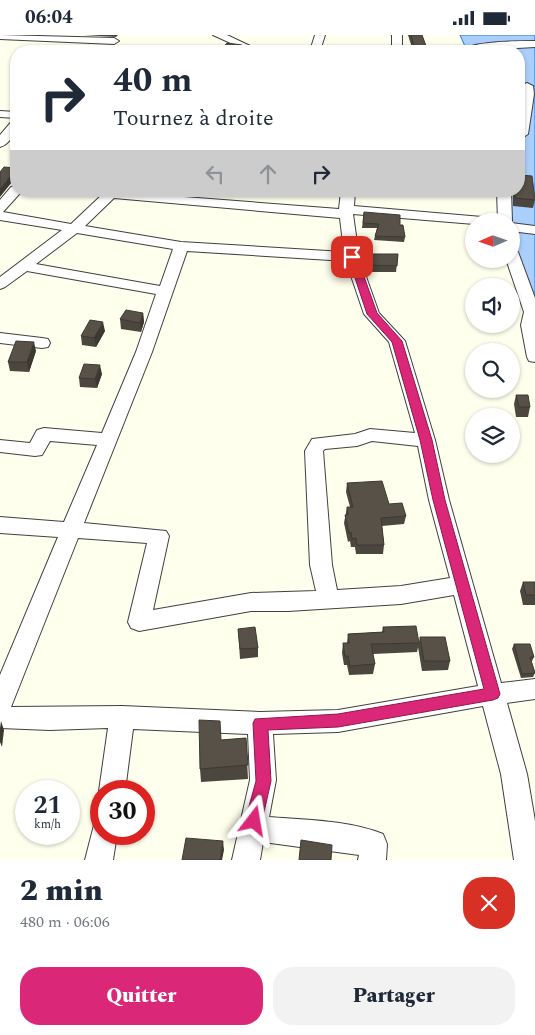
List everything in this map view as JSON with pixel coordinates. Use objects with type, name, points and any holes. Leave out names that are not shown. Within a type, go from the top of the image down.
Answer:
[{"type":"street","points":[[110,45],[124,35]]},
{"type":"street","points":[[218,35],[241,45],[248,35]]},
{"type":"street","points":[[518,35],[530,44]]},
{"type":"street","points":[[0,36],[49,36],[114,41]]},
{"type":"street","points":[[499,45],[530,44]]},
{"type":"street","points":[[525,109],[528,94],[527,85]]},
{"type":"street","points":[[0,143],[10,131]]},
{"type":"street","points":[[0,209],[10,197]]},
{"type":"street","points":[[0,285],[73,229],[109,197]]},
{"type":"street","points":[[162,197],[465,220]]},
{"type":"street","points":[[347,197],[346,212],[352,257],[372,314],[397,341],[426,440],[461,585],[514,774],[528,860]]},
{"type":"street","points":[[504,197],[505,213]]},
{"type":"street","points":[[0,216],[181,246],[352,257]]},
{"type":"street","points":[[520,228],[535,230]]},
{"type":"street","points":[[0,704],[158,315],[164,291],[181,246]]},
{"type":"street","points":[[25,266],[164,291]]},
{"type":"street","points":[[517,268],[532,312],[529,325],[535,357]]},
{"type":"street","points":[[0,338],[42,343]]},
{"type":"street","points":[[0,446],[35,450],[44,434],[108,440]]},
{"type":"street","points":[[328,599],[321,565],[314,451],[319,443],[357,440],[370,435],[426,440]]},
{"type":"street","points":[[0,525],[159,536],[139,621],[251,602],[288,602],[401,595],[461,585]]},
{"type":"street","points":[[0,717],[50,719],[122,717],[260,723],[338,721],[493,694],[535,689]]},
{"type":"street","points":[[113,780],[122,717]]},
{"type":"street","points":[[246,860],[264,781],[260,723]]},
{"type":"street","points":[[252,828],[328,836],[373,844],[372,860]]},
{"type":"street","points":[[99,860],[102,845]]},
{"type":"water","points":[[460,35],[535,35],[535,357],[520,291],[520,278],[517,278],[515,268],[520,268],[520,213],[509,213],[505,197],[525,197],[525,45],[464,45]]},
{"type":"building","points":[[411,35],[422,35],[426,45],[414,45]]},
{"type":"building","points":[[227,43],[242,45],[225,45]]},
{"type":"building","points":[[4,167],[10,168],[10,176],[0,189],[0,172]]},
{"type":"building","points":[[525,175],[532,176],[535,200],[515,198],[525,197]]},
{"type":"building","points":[[364,212],[400,215],[400,225],[403,225],[405,237],[375,236],[379,224],[363,223]]},
{"type":"building","points":[[364,254],[398,254],[397,266],[367,265]]},
{"type":"building","points":[[126,310],[143,313],[140,323],[120,319]]},
{"type":"building","points":[[90,320],[103,322],[94,338],[81,336]]},
{"type":"building","points":[[16,341],[34,342],[27,362],[8,362]]},
{"type":"building","points":[[84,364],[100,365],[95,379],[79,378]]},
{"type":"building","points":[[520,395],[528,395],[530,407],[519,407],[517,398],[520,398]]},
{"type":"building","points":[[382,481],[389,504],[402,503],[406,516],[381,518],[384,545],[357,545],[356,538],[352,539],[351,532],[349,533],[345,515],[348,515],[347,507],[353,507],[347,483]]},
{"type":"building","points":[[523,582],[535,582],[535,595],[526,595]]},
{"type":"building","points":[[416,626],[419,643],[371,644],[375,664],[350,666],[348,656],[345,656],[343,643],[349,643],[348,634],[384,632],[383,627]]},
{"type":"building","points":[[255,627],[258,648],[240,649],[238,629]]},
{"type":"building","points":[[420,637],[445,637],[450,661],[424,661]]},
{"type":"building","points":[[514,644],[530,644],[534,657],[530,657],[535,673],[522,674]]},
{"type":"building","points":[[199,720],[220,721],[221,740],[246,738],[248,765],[200,769]]},
{"type":"building","points":[[186,838],[223,841],[220,860],[182,860]]},
{"type":"building","points":[[301,840],[332,845],[331,860],[299,860]]},
{"type":"route","points":[[254,821],[264,781],[260,723],[338,721],[493,694],[472,616],[461,585],[426,440],[397,341],[372,314],[352,257]]}]
